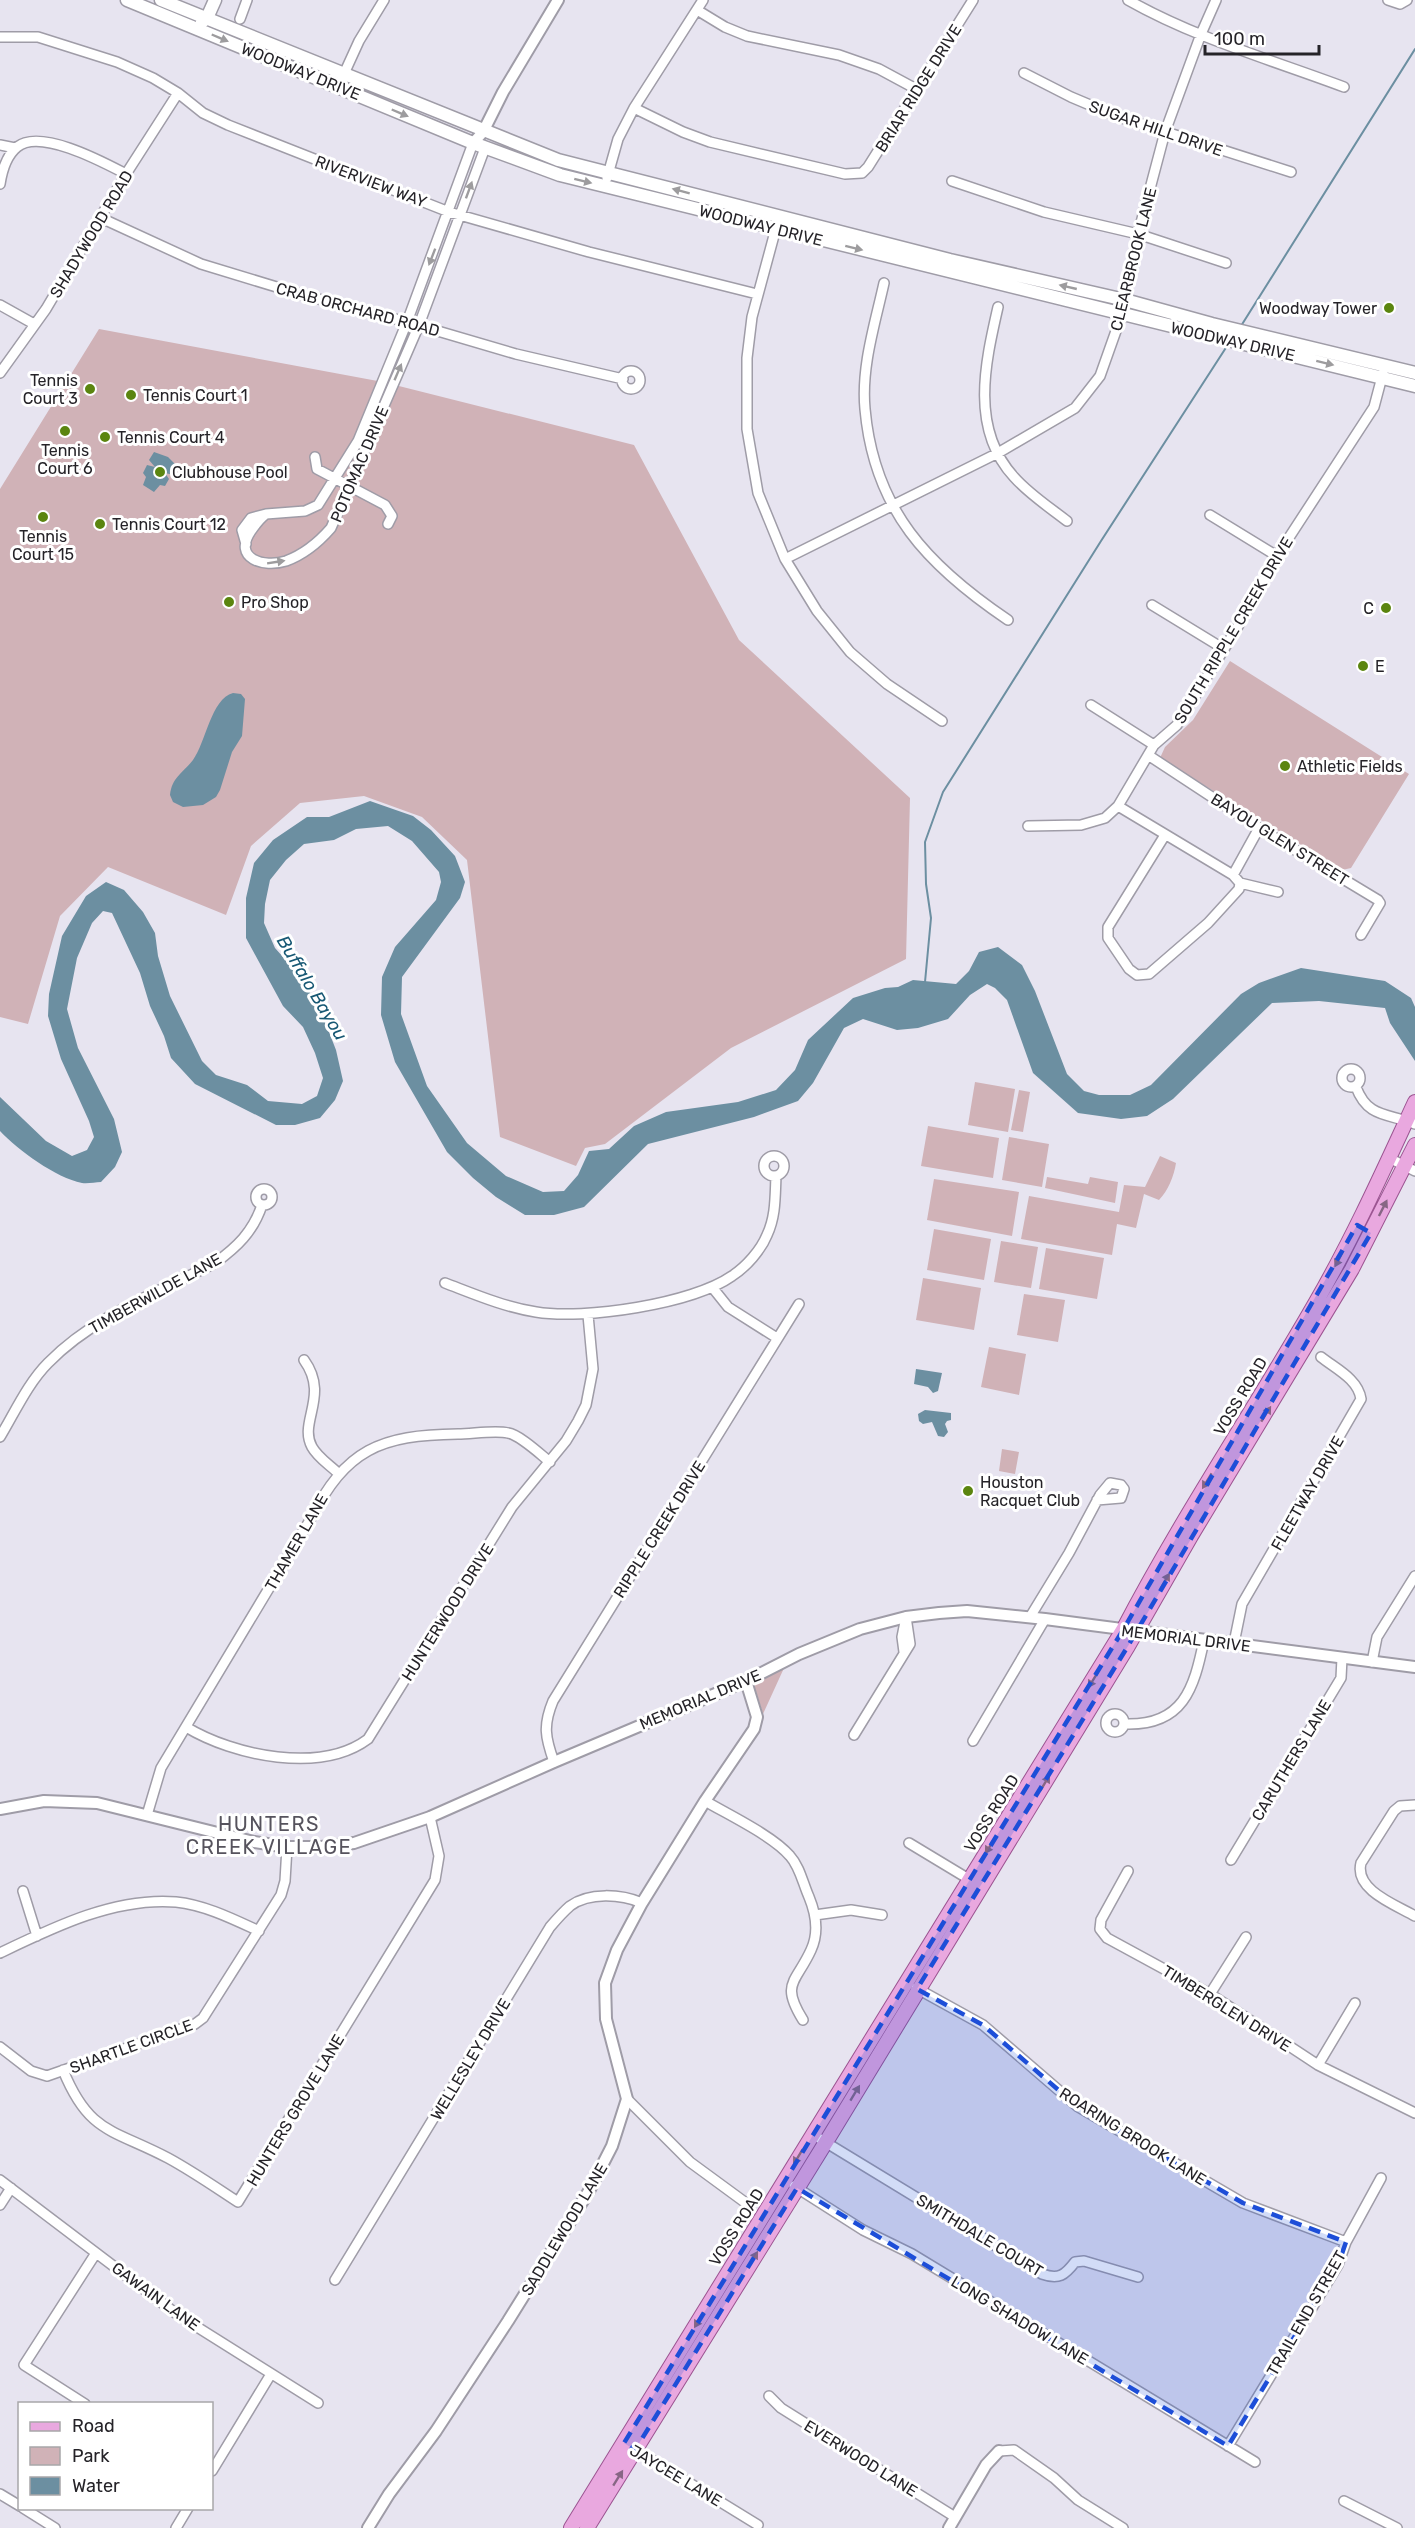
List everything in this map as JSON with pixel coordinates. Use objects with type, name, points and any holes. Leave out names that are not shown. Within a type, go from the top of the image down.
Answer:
[{"type":"main road","name":"WOODWAY DRIVE","points":[[127,0],[340,81],[558,160],[609,172],[777,223]]},
{"type":"main road","name":"WOODWAY DRIVE","points":[[161,0],[207,18],[479,145],[560,175],[777,223],[948,265],[1122,314],[1209,330],[1255,334],[1285,348]]},
{"type":"main road","points":[[195,27],[194,13],[199,0]]},
{"type":"main road","points":[[195,27],[207,18],[215,0]]},
{"type":"main road","name":"WOODWAY DRIVE","points":[[948,265],[1125,300],[1248,345],[1285,348],[1383,371],[1415,373]]},
{"type":"main road","name":"WOODWAY DRIVE","points":[[1383,371],[1415,386]]},
{"type":"main road","name":"VOSS ROAD","points":[[574,2527],[629,2447],[673,2375],[718,2287],[861,2055],[982,1887],[1130,1631],[1156,1568],[1317,1300],[1391,1154],[1411,1122],[1415,1102]]},
{"type":"main road","name":"VOSS ROAD","points":[[673,2375],[731,2295],[826,2142],[873,2063],[970,1879],[1234,1466],[1352,1269],[1412,1160]]},
{"type":"main road","points":[[1357,1225],[1371,1233]]},
{"type":"main road","points":[[1269,1380],[1281,1388]]},
{"type":"main road","points":[[1221,1458],[1234,1466]]},
{"type":"main road","points":[[861,2055],[873,2063]]},
{"type":"main road","points":[[718,2287],[731,2295]]},
{"type":"main road","name":"VOSS ROAD","points":[[587,2528],[629,2447]]},
{"type":"street","points":[[240,19],[248,0]]},
{"type":"street","points":[[340,81],[359,41],[384,0]]},
{"type":"street","name":"POTOMAC DRIVE","points":[[479,145],[449,212],[407,322],[357,441],[318,504],[294,513],[266,514],[260,518],[248,536],[246,544],[247,553],[255,561],[267,564],[284,561],[305,552],[318,543],[331,528],[351,488],[418,325],[460,215],[483,132],[503,92],[558,0]]},
{"type":"street","points":[[605,186],[618,140],[634,108],[703,0]]},
{"type":"street","name":"BRIAR RIDGE DRIVE","points":[[634,108],[683,132],[710,142],[845,174],[862,173],[918,90],[971,0]]},
{"type":"street","points":[[1128,0],[1201,34],[1344,87]]},
{"type":"street","name":"CLEARBROOK LANE","points":[[785,559],[998,453],[1075,408],[1100,376],[1122,314],[1138,234],[1165,132],[1216,0]]},
{"type":"street","points":[[1388,0],[1400,4],[1406,1]]},
{"type":"street","points":[[697,9],[725,27],[747,36],[839,55],[879,69],[918,90]]},
{"type":"street","name":"RIVERVIEW WAY","points":[[0,37],[38,37],[117,62],[153,78],[178,93],[203,113],[449,212],[589,252],[757,294]]},
{"type":"street","name":"SUGAR HILL DRIVE","points":[[1024,73],[1080,101],[1165,132],[1291,172]]},
{"type":"street","name":"SHADYWOOD ROAD","points":[[0,373],[46,309],[126,174],[178,93]]},
{"type":"street","points":[[0,184],[4,165],[15,148],[23,143],[42,142],[90,156],[126,174]]},
{"type":"street","points":[[0,146],[15,148]]},
{"type":"street","points":[[952,181],[1044,212],[1138,234],[1226,263]]},
{"type":"street","name":"CRAB ORCHARD ROAD","points":[[101,218],[201,264],[303,296],[407,322],[540,360],[622,379]]},
{"type":"street","points":[[777,223],[757,294],[747,358],[747,429],[758,493],[785,559],[816,611],[850,652],[887,684],[942,721]]},
{"type":"street","points":[[884,283],[868,352],[865,408],[876,465],[892,504],[919,545],[969,594],[1008,620]]},
{"type":"street","points":[[0,305],[34,324]]},
{"type":"street","points":[[998,307],[985,366],[983,391],[986,422],[998,453],[1013,476],[1067,521]]},
{"type":"street","name":"SOUTH RIPPLE CREEK DRIVE","points":[[1028,826],[1081,825],[1105,818],[1118,806],[1155,745],[1177,725],[1277,556],[1374,406],[1383,371]]},
{"type":"street","points":[[315,457],[317,469],[351,488]]},
{"type":"street","points":[[1210,515],[1277,556]]},
{"type":"street","points":[[1152,605],[1224,649]]},
{"type":"street","points":[[1091,705],[1155,745]]},
{"type":"street","name":"BAYOU GLEN STREET","points":[[1148,755],[1259,828],[1378,900],[1380,903],[1362,935]]},
{"type":"street","points":[[1118,806],[1233,875],[1240,883],[1278,892]]},
{"type":"street","points":[[1233,875],[1259,828]]},
{"type":"street","points":[[1165,835],[1108,927],[1108,938],[1129,969],[1137,975],[1149,974],[1208,923],[1239,889],[1240,883]]},
{"type":"street","points":[[1356,1087],[1360,1099],[1372,1110],[1384,1116],[1411,1122]]},
{"type":"street","points":[[1391,1154],[1412,1160]]},
{"type":"street","points":[[445,1282],[489,1300],[537,1312],[588,1315],[653,1305],[712,1287],[733,1276],[754,1255],[767,1236],[774,1213],[776,1176]]},
{"type":"street","name":"TIMBERWILDE LANE","points":[[0,1437],[46,1364],[66,1346],[86,1330],[215,1263],[245,1238],[257,1221],[262,1205]]},
{"type":"street","points":[[712,1287],[728,1307],[777,1338]]},
{"type":"street","name":"RIPPLE CREEK DRIVE","points":[[554,1762],[545,1731],[546,1718],[554,1701],[799,1304]]},
{"type":"street","name":"HUNTERWOOD DRIVE","points":[[186,1727],[226,1747],[303,1759],[340,1754],[368,1739],[512,1507],[550,1462],[578,1421],[590,1389],[593,1369],[588,1315]]},
{"type":"street","name":"FLEETWAY DRIVE","points":[[1234,1643],[1242,1604],[1361,1399],[1359,1389],[1353,1381],[1321,1357]]},
{"type":"street","points":[[304,1360],[312,1371],[316,1383],[308,1432],[310,1444],[317,1454],[339,1474]]},
{"type":"street","name":"THAMER LANE","points":[[147,1815],[161,1768],[326,1490],[339,1474],[360,1456],[381,1445],[414,1436],[509,1433],[550,1462]]},
{"type":"street","points":[[1030,1617],[1069,1553],[1097,1500]]},
{"type":"street","points":[[1372,1662],[1377,1637],[1415,1576]]},
{"type":"street","name":"MEMORIAL DRIVE","points":[[0,1809],[44,1802],[97,1803],[254,1842],[287,1847],[321,1847],[354,1843],[430,1817],[746,1681],[799,1654],[850,1634],[906,1617],[967,1611],[1030,1617],[1415,1667]]},
{"type":"street","points":[[854,1736],[910,1644],[906,1617]]},
{"type":"street","points":[[973,1741],[1046,1619]]},
{"type":"street","points":[[1125,1724],[1152,1722],[1177,1709],[1193,1685],[1204,1640]]},
{"type":"street","name":"CARUTHERS LANE","points":[[1231,1860],[1341,1678],[1342,1658]]},
{"type":"street","points":[[746,1681],[757,1717],[754,1729],[705,1801],[642,1903],[616,1950],[605,1983],[606,2019],[627,2099],[690,2162],[750,2206]]},
{"type":"street","points":[[705,1801],[789,1854],[796,1864],[815,1916],[816,1929],[812,1949],[790,1990],[793,2004],[803,2020]]},
{"type":"street","points":[[1415,1805],[1400,1806],[1394,1811],[1361,1863],[1359,1871],[1361,1879],[1368,1886],[1415,1916]]},
{"type":"street","name":"HUNTERS GROVE LANE","points":[[63,2070],[76,2099],[86,2114],[108,2130],[169,2158],[238,2202],[435,1880],[439,1856],[430,1817]]},
{"type":"street","points":[[909,1843],[982,1887]]},
{"type":"street","name":"SHARTLE CIRCLE","points":[[0,2047],[38,2075],[47,2076],[195,2024],[203,2018],[281,1895],[285,1881],[287,1847]]},
{"type":"street","name":"TIMBERGLEN DRIVE","points":[[1128,1871],[1101,1920],[1100,1929],[1107,1938],[1210,1994],[1318,2065],[1415,2113]]},
{"type":"street","points":[[23,1891],[37,1936]]},
{"type":"street","name":"WELLESLEY DRIVE","points":[[335,2280],[550,1927],[570,1906],[594,1896],[629,1897],[642,1903]]},
{"type":"street","points":[[0,1953],[86,1917],[137,1902],[177,1902],[210,1910],[259,1931]]},
{"type":"street","points":[[815,1916],[851,1910],[882,1915]]},
{"type":"street","points":[[1210,1994],[1246,1937]]},
{"type":"street","name":"ROARING BROOK LANE","points":[[912,1986],[983,2025],[1049,2084],[1086,2112],[1243,2204],[1346,2242]]},
{"type":"street","points":[[1318,2065],[1355,2003]]},
{"type":"street","name":"SADDLEWOOD LANE","points":[[368,2528],[389,2494],[436,2432],[589,2191],[612,2146],[627,2099]]},
{"type":"street","name":"SMITHDALE COURT","points":[[812,2134],[1042,2274],[1059,2277],[1066,2274],[1075,2262],[1084,2261],[1138,2277]]},
{"type":"street","name":"TRAIL END STREET","points":[[1228,2446],[1338,2265],[1346,2242],[1381,2178]]},
{"type":"street","name":"GAWAIN LANE","points":[[0,2180],[178,2314],[318,2403]]},
{"type":"street","name":"LONG SHADOW LANE","points":[[784,2180],[863,2230],[912,2254],[1255,2462]]},
{"type":"street","points":[[0,2205],[11,2188]]},
{"type":"street","points":[[83,2402],[24,2365],[96,2253]]},
{"type":"street","points":[[213,2469],[271,2374]]},
{"type":"street","name":"EVERWOOD LANE","points":[[769,2396],[781,2409],[955,2517]]},
{"type":"street","name":"JAYCEE LANE","points":[[629,2447],[758,2525]]},
{"type":"street","points":[[949,2528],[986,2464],[999,2451],[1014,2450],[1054,2478],[1078,2500],[1123,2528]]},
{"type":"street","points":[[0,2494],[18,2505]]},
{"type":"street","points":[[1344,2501],[1397,2528]]},
{"type":"street","points":[[26,2510],[55,2528]]},
{"type":"street","points":[[176,2528],[187,2510]]},
{"type":"highlighted area","points":[[1357,1225],[1371,1233],[1128,1646],[917,1989],[983,2025],[1077,2106],[1243,2203],[1346,2242],[1338,2265],[1228,2446],[797,2188],[635,2450],[624,2443],[1123,1630]]},
{"type":"green space","points":[[99,329],[383,382],[634,445],[739,640],[910,798],[906,959],[731,1048],[605,1144],[585,1148],[576,1166],[500,1137],[467,860],[422,817],[364,796],[300,803],[251,846],[226,915],[108,867],[60,916],[28,1024],[0,1017],[0,489]]},
{"type":"green space","name":"Athletic Fields","points":[[1230,661],[1409,774],[1351,868],[1342,870],[1160,758],[1165,747],[1193,720]]},
{"type":"green space","points":[[975,1082],[1015,1089],[1008,1132],[968,1125]]},
{"type":"green space","points":[[1019,1090],[1030,1092],[1023,1132],[1011,1130]]},
{"type":"green space","points":[[928,1126],[999,1138],[993,1178],[921,1166]]},
{"type":"green space","points":[[1009,1137],[1049,1144],[1042,1187],[1002,1180]]},
{"type":"green space","points":[[1160,1156],[1176,1163],[1170,1183],[1159,1200],[1144,1194],[1136,1228],[1117,1224],[1112,1255],[1021,1239],[1029,1196],[1119,1212],[1124,1185],[1145,1187]]},
{"type":"green space","points":[[1047,1177],[1088,1184],[1090,1177],[1118,1182],[1115,1203],[1045,1188]]},
{"type":"green space","points":[[934,1179],[1019,1192],[1012,1236],[927,1220]]},
{"type":"green space","points":[[934,1229],[991,1239],[984,1280],[927,1270]]},
{"type":"green space","points":[[1001,1241],[1038,1247],[1031,1288],[994,1282]]},
{"type":"green space","points":[[1046,1248],[1104,1258],[1097,1299],[1039,1289]]},
{"type":"green space","points":[[923,1278],[981,1288],[974,1330],[916,1320]]},
{"type":"green space","points":[[1024,1294],[1065,1300],[1058,1342],[1017,1335]]},
{"type":"green space","points":[[989,1347],[1026,1354],[1019,1395],[981,1387]]},
{"type":"green space","points":[[1002,1449],[1019,1452],[1015,1474],[999,1471]]},
{"type":"green space","points":[[784,1668],[763,1714],[753,1682]]},
{"type":"water","name":"Clubhouse Pool","points":[[154,452],[168,457],[178,467],[174,475],[165,473],[169,479],[165,486],[160,485],[154,492],[143,485],[146,477],[143,473],[147,465],[155,467],[149,460]]},
{"type":"water","points":[[233,693],[241,694],[245,699],[242,736],[232,752],[220,790],[216,797],[203,805],[183,807],[173,802],[170,795],[173,784],[198,752],[219,703]]},
{"type":"water","points":[[370,801],[413,816],[431,830],[455,856],[465,882],[460,898],[402,977],[401,1014],[427,1086],[467,1143],[506,1176],[543,1192],[564,1191],[578,1175],[589,1151],[609,1149],[634,1126],[666,1112],[738,1102],[776,1090],[795,1070],[808,1040],[853,998],[885,988],[898,987],[913,980],[956,984],[969,971],[979,952],[998,947],[1022,965],[1035,991],[1067,1074],[1084,1091],[1099,1095],[1130,1095],[1151,1085],[1241,994],[1259,983],[1301,968],[1385,981],[1411,998],[1415,1007],[1415,1061],[1390,1023],[1385,1008],[1319,1001],[1272,1003],[1173,1099],[1147,1116],[1121,1119],[1078,1113],[1033,1073],[1007,1000],[995,988],[987,984],[970,995],[948,1019],[918,1028],[897,1030],[863,1019],[844,1028],[813,1083],[798,1101],[754,1117],[648,1144],[584,1207],[554,1215],[525,1215],[496,1197],[447,1152],[395,1062],[381,1015],[382,977],[395,947],[436,900],[441,882],[439,872],[412,841],[388,826],[356,829],[334,840],[304,844],[286,860],[270,880],[264,923],[275,948],[300,976],[320,1009],[336,1050],[343,1081],[335,1100],[320,1118],[295,1125],[276,1125],[195,1084],[171,1058],[150,1006],[140,973],[112,913],[103,911],[92,923],[77,958],[67,1009],[78,1048],[114,1119],[122,1152],[115,1167],[101,1182],[84,1183],[72,1180],[38,1162],[0,1131],[0,1097],[46,1141],[72,1156],[87,1150],[94,1137],[61,1059],[48,1016],[49,994],[62,936],[86,896],[106,882],[124,890],[143,912],[155,933],[158,956],[170,996],[202,1061],[216,1075],[247,1085],[268,1101],[302,1104],[317,1096],[323,1078],[315,1053],[303,1027],[283,1006],[246,938],[246,898],[254,863],[273,840],[307,817],[329,817]]},
{"type":"water","points":[[916,1369],[942,1373],[938,1391],[933,1393],[928,1387],[914,1384]]},
{"type":"water","points":[[925,1410],[951,1413],[951,1420],[945,1424],[948,1432],[944,1437],[938,1436],[932,1422],[923,1424],[919,1421],[918,1414]]},
{"type":"waterway","points":[[1241,326],[1415,49]]},
{"type":"waterway","points":[[925,982],[931,918],[926,884],[925,842],[943,792],[1229,343]]},
{"type":"place","name":"Woodway Tower","points":[[1389,308]]},
{"type":"place","name":"Tennis Court 3","points":[[90,389]]},
{"type":"place","name":"Tennis Court 1","points":[[131,395]]},
{"type":"place","name":"Tennis Court 6","points":[[65,431]]},
{"type":"place","name":"Tennis Court 4","points":[[105,437]]},
{"type":"place","name":"Clubhouse Pool","points":[[160,472]]},
{"type":"place","name":"Tennis Court 15","points":[[43,517]]},
{"type":"place","name":"Tennis Court 12","points":[[100,524]]},
{"type":"place","name":"Pro Shop","points":[[229,602]]},
{"type":"place","name":"C","points":[[1386,608]]},
{"type":"place","name":"E","points":[[1363,666]]},
{"type":"place","name":"Athletic Fields","points":[[1285,766]]},
{"type":"place","name":"Houston Racquet Club","points":[[968,1491]]},
{"type":"district","name":"HUNTERS CREEK VILLAGE","points":[[269,1836]]},
{"type":"water label","name":"Buffalo Bayou","points":[[312,988]]}]
